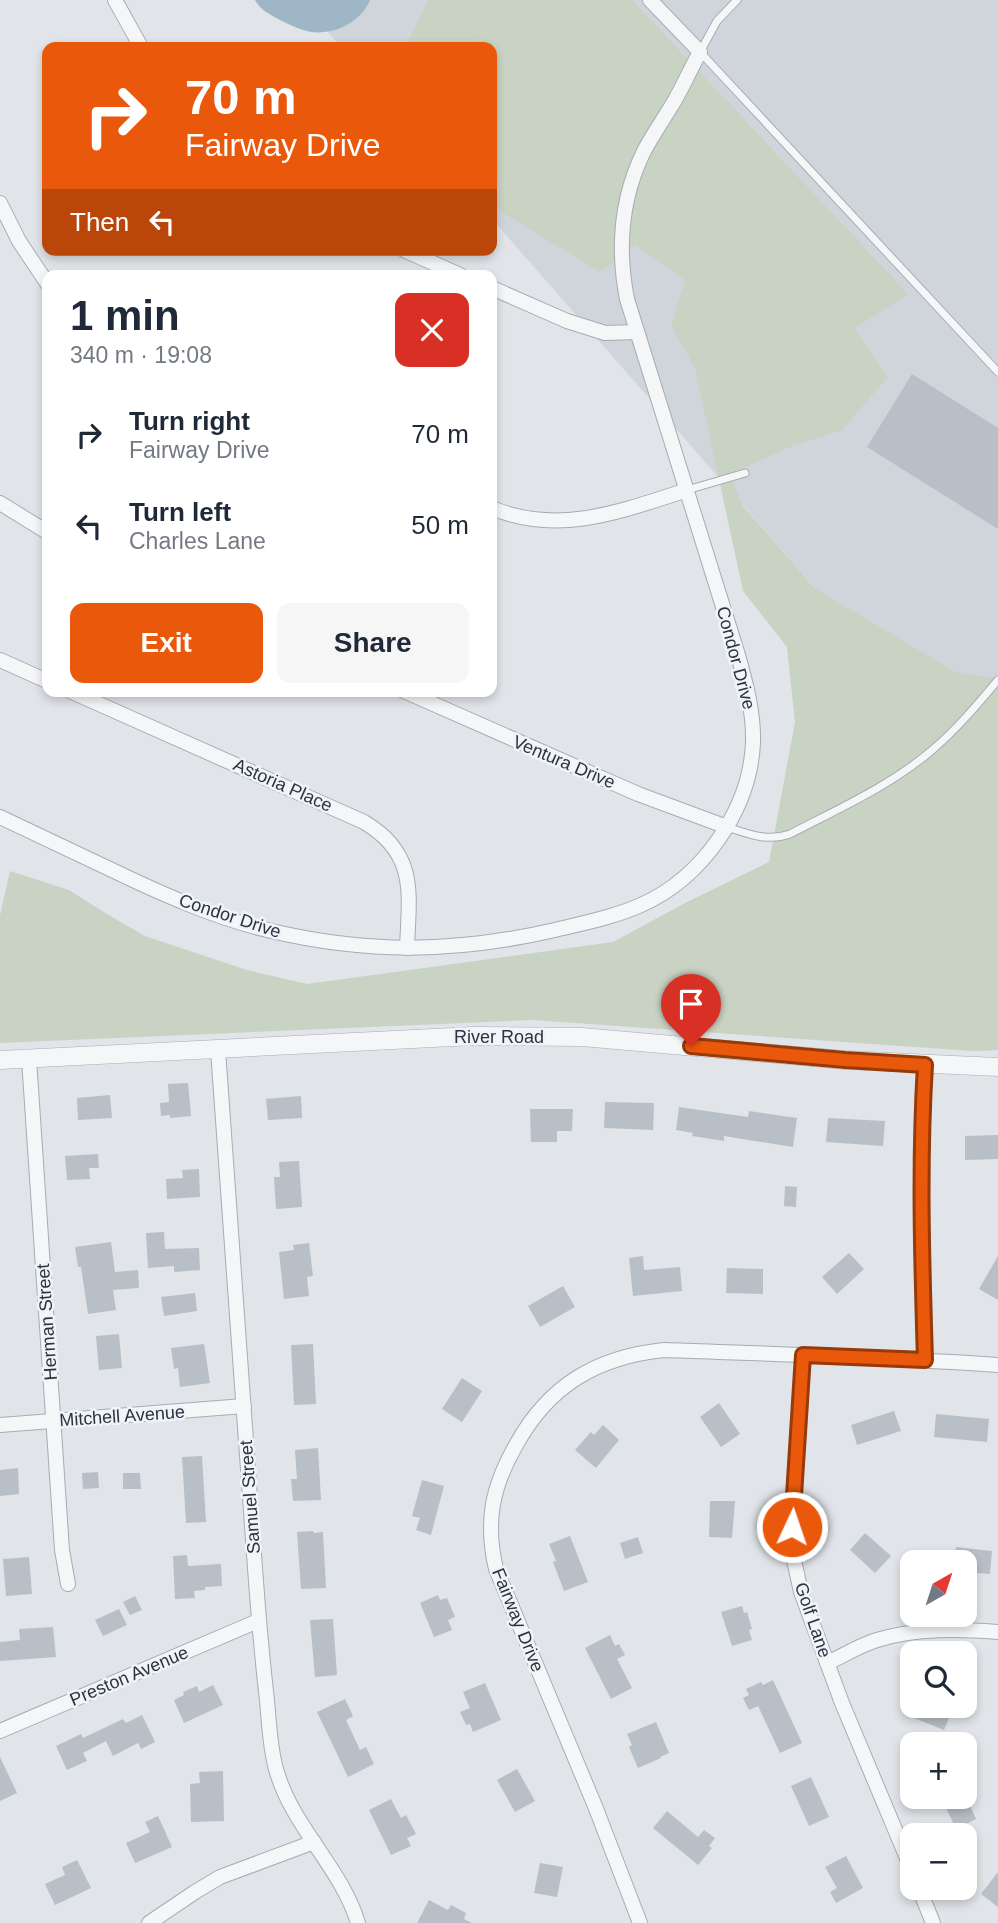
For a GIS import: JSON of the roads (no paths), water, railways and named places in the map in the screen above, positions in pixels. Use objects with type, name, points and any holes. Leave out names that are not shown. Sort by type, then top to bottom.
[{"type":"street","points":[[115,0],[138,42]]},
{"type":"street","points":[[650,0],[700,52]]},
{"type":"street","name":"Condor Drive","points":[[0,817],[165,895],[221,917],[265,930],[377,948],[490,943],[623,912],[654,899],[701,861],[727,827],[740,802],[753,744],[751,706],[738,655],[637,332],[622,275],[621,254],[622,225],[636,169],[700,52]]},
{"type":"street","points":[[0,203],[19,241],[42,276]]},
{"type":"street","points":[[417,256],[449,270]]},
{"type":"street","points":[[497,290],[567,321],[605,333],[637,332]]},
{"type":"street","points":[[497,509],[551,521],[584,520],[687,490]]},
{"type":"street","points":[[0,503],[42,529]]},
{"type":"street","points":[[0,660],[42,679]]},
{"type":"street","name":"Astoria Place","points":[[83,697],[377,830],[398,853],[407,872],[407,948]]},
{"type":"street","name":"Ventura Drive","points":[[418,697],[638,794],[727,827]]},
{"type":"street","name":"River Road","points":[[0,1060],[472,1036],[582,1037],[925,1065],[998,1068]]},
{"type":"street","name":"Samuel Street","points":[[218,1050],[258,1621],[276,1769],[296,1816],[343,1886],[353,1905],[358,1923]]},
{"type":"street","name":"Herman Street","points":[[29,1059],[62,1550],[68,1584]]},
{"type":"street","points":[[925,1065],[922,1127],[925,1360]]},
{"type":"street","name":"Fairway Drive","points":[[640,1923],[590,1794],[496,1569],[491,1548],[492,1505],[498,1484],[527,1425],[555,1393],[576,1378],[601,1364],[643,1352],[664,1350],[803,1355],[998,1365]]},
{"type":"street","name":"Golf Lane","points":[[803,1355],[792,1527],[794,1560],[801,1592],[827,1663],[900,1841]]},
{"type":"street","name":"Mitchell Avenue","points":[[0,1425],[244,1406]]},
{"type":"street","name":"Preston Avenue","points":[[0,1731],[258,1621]]},
{"type":"street","points":[[827,1663],[876,1640],[911,1633],[962,1629],[998,1632]]},
{"type":"street","points":[[149,1923],[220,1877],[314,1842]]},
{"type":"street","points":[[924,1900],[933,1923]]},
{"type":"lane","points":[[737,0],[716,21],[700,52],[998,372]]},
{"type":"lane","points":[[687,490],[745,473]]},
{"type":"lane","points":[[727,827],[764,838],[778,838],[867,794],[929,752],[953,730],[998,680]]},
{"type":"water","points":[[255,0],[370,0],[354,21],[338,29],[311,32],[280,20]]}]
